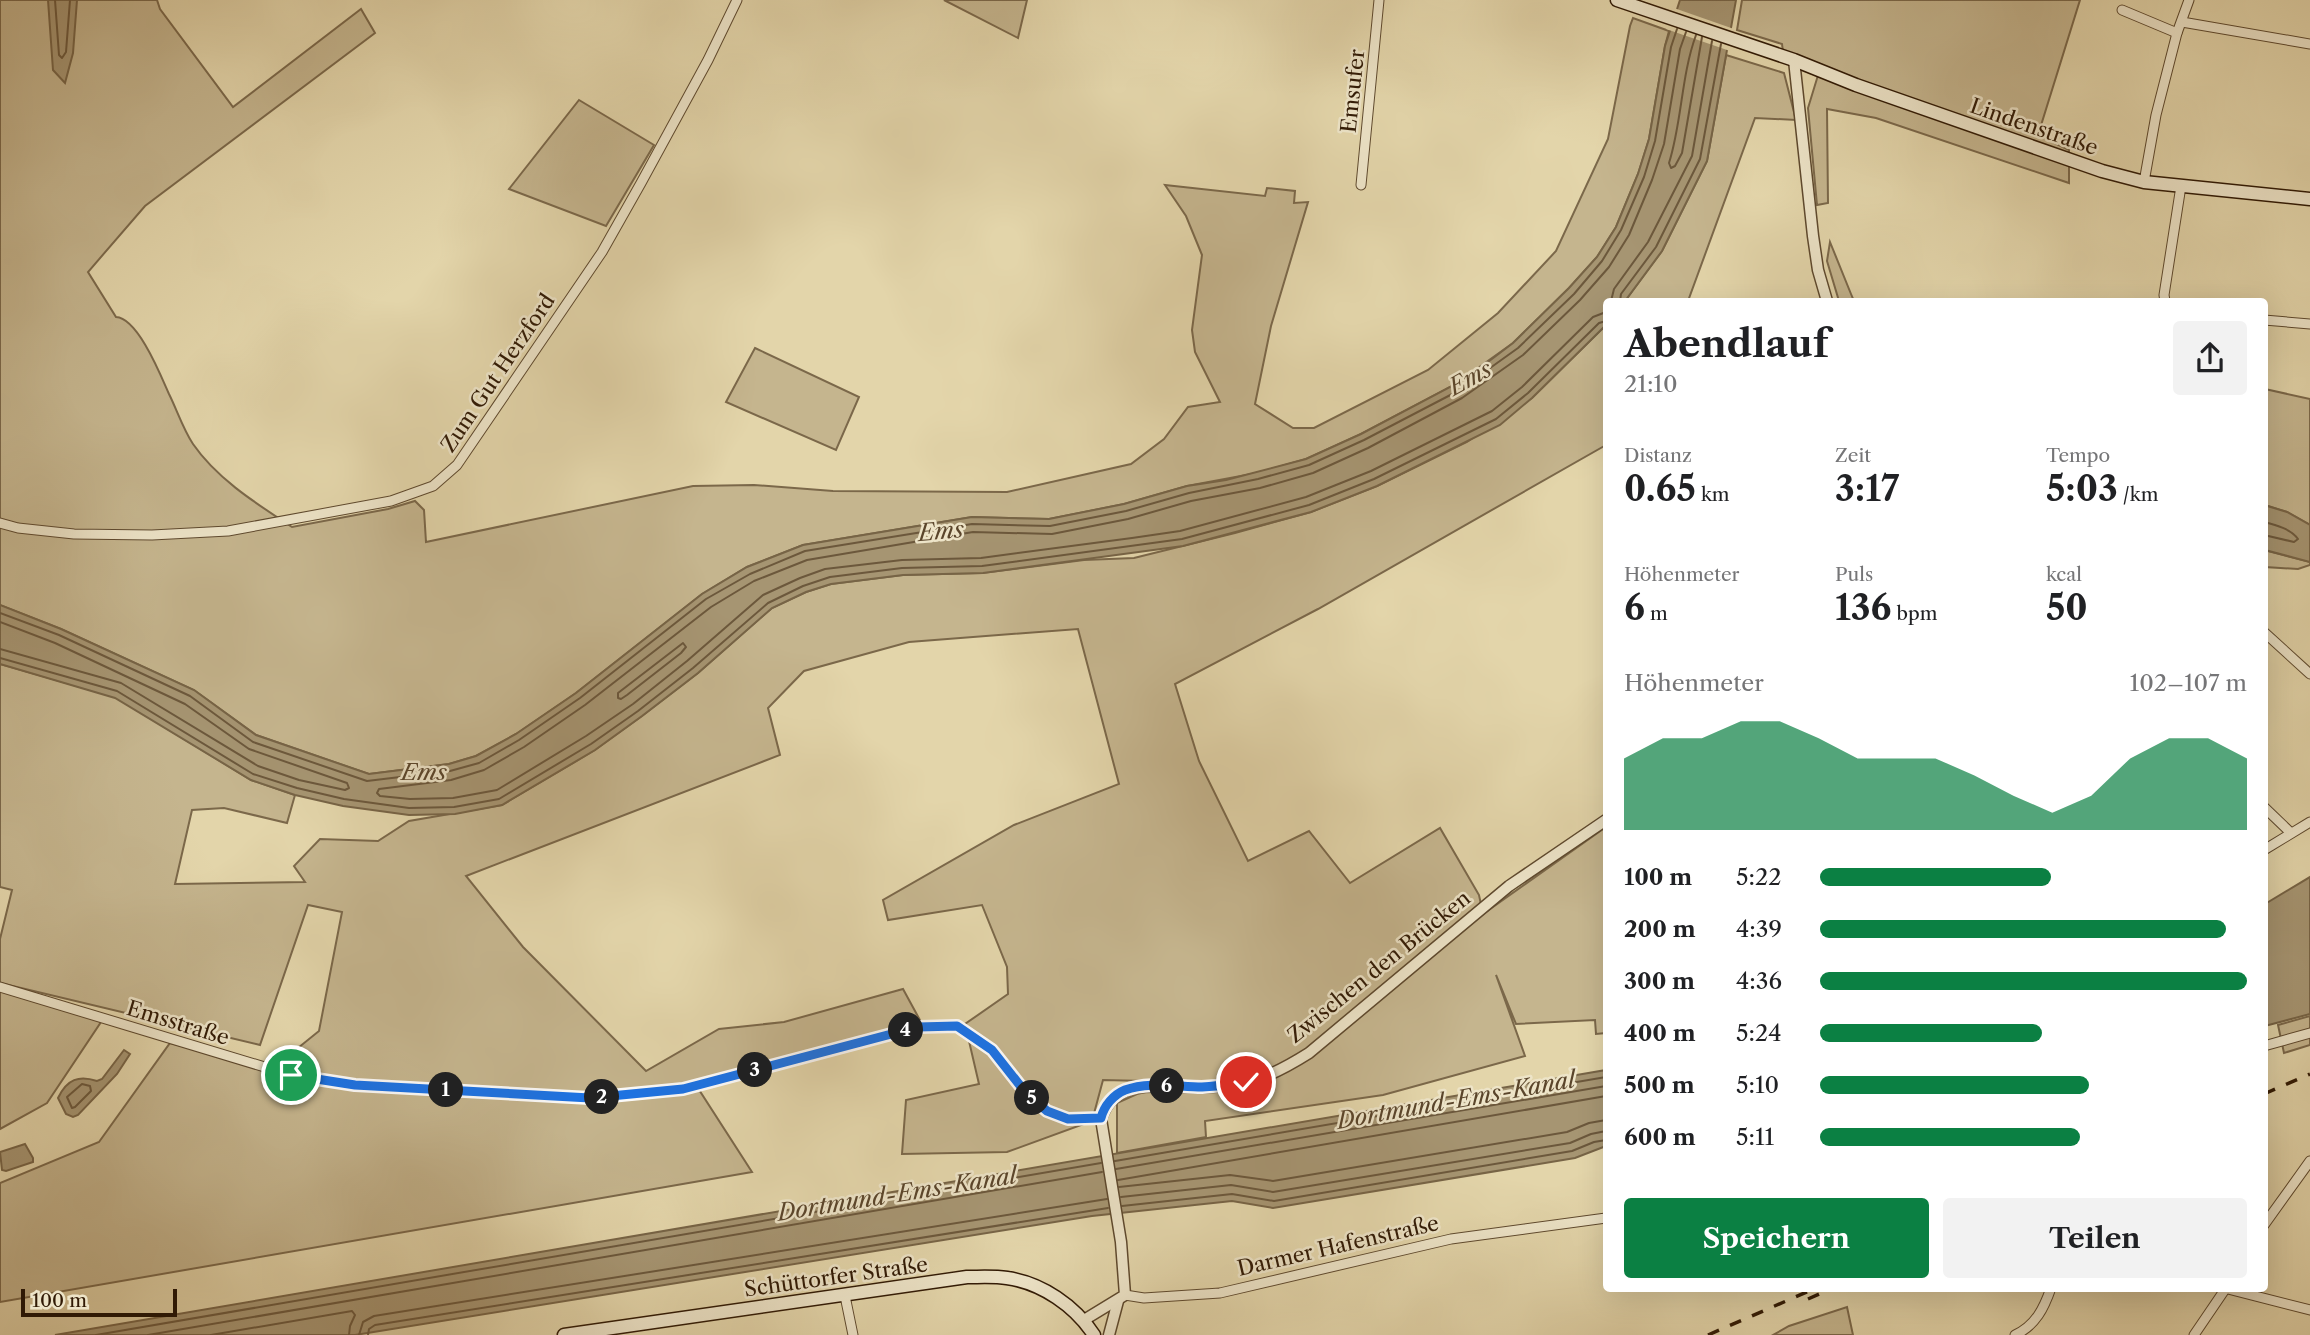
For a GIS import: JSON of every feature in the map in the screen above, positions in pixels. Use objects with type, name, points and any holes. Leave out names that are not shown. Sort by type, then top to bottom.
[{"type":"main road","name":"Lindenstraße","points":[[1617,0],[1794,60],[2015,142],[2102,171],[2144,182],[2310,199]]},
{"type":"main road","name":"Schüttorfer Straße","points":[[564,1335],[967,1277],[1007,1278],[1037,1287],[1072,1309],[1094,1335]]},
{"type":"street","name":"Zum Gut Herzford","points":[[0,523],[18,528],[74,534],[152,535],[228,531],[391,501],[433,486],[457,465],[602,252],[708,60],[737,0]]},
{"type":"street","name":"Emsufer","points":[[1361,185],[1379,0]]},
{"type":"street","points":[[2144,182],[2156,115],[2177,33],[2189,0]]},
{"type":"street","points":[[2122,9],[2177,33]]},
{"type":"street","points":[[2182,22],[2310,44]]},
{"type":"street","points":[[1794,60],[1813,236],[1818,270],[1826,298]]},
{"type":"street","points":[[2164,298],[2181,186]]},
{"type":"street","points":[[2268,320],[2310,324]]},
{"type":"street","points":[[2268,636],[2310,674]]},
{"type":"street","points":[[2268,811],[2291,833]]},
{"type":"street","name":"Zwischen den Brücken","points":[[1101,1118],[1108,1104],[1124,1090],[1138,1087],[1226,1086],[1255,1080],[1286,1067],[1309,1053],[1509,886],[1603,822]]},
{"type":"street","points":[[2268,847],[2310,822]]},
{"type":"street","name":"Emsstraße","points":[[0,987],[291,1075],[355,1085],[590,1098],[683,1089],[918,1027],[957,1026],[992,1050],[1026,1093],[1047,1111],[1068,1119],[1101,1118]]},
{"type":"street","points":[[2268,1045],[2310,1034]]},
{"type":"street","points":[[1101,1118],[1121,1242],[1121,1298],[1109,1335]]},
{"type":"street","points":[[2268,1220],[2310,1162]]},
{"type":"street","name":"Darmer Hafenstraße","points":[[1121,1298],[1220,1293],[1451,1239],[1603,1218]]},
{"type":"street","points":[[2015,1335],[2038,1317],[2049,1292]]},
{"type":"street","points":[[2194,1335],[2222,1292]]},
{"type":"street","points":[[2240,1292],[2310,1310]]},
{"type":"street","points":[[845,1296],[853,1335]]},
{"type":"street","points":[[1084,1320],[1121,1298]]},
{"type":"shaded area","points":[[0,0],[157,0],[160,9],[233,107],[361,9],[375,33],[145,206],[88,272],[116,317],[132,327],[148,349],[193,444],[238,490],[292,527],[388,509],[415,501],[424,510],[426,542],[693,486],[754,485],[833,491],[1007,492],[1131,464],[1164,439],[1188,407],[1220,402],[1195,352],[1192,330],[1202,255],[1186,216],[1165,185],[1265,196],[1267,188],[1295,191],[1294,203],[1308,202],[1271,326],[1255,404],[1293,428],[1314,428],[1428,370],[1498,313],[1556,251],[1608,139],[1633,18],[1669,31],[1649,139],[1616,227],[1597,257],[1513,343],[1454,385],[1361,434],[1306,459],[1257,473],[1187,486],[1124,504],[1049,519],[972,517],[803,545],[747,567],[702,594],[576,693],[516,734],[476,756],[449,764],[369,774],[256,735],[194,690],[61,629],[0,605]]},
{"type":"shaded area","points":[[944,0],[1027,0],[1018,38]]},
{"type":"shaded area","points":[[1742,0],[2080,0],[2038,135],[2069,150],[2069,183],[1876,118],[1827,109],[1828,203],[1817,205],[1808,108],[1819,72],[1784,60],[1782,44],[1737,30]]},
{"type":"shaded area","points":[[1726,55],[1784,73],[1796,120],[1755,118],[1689,298],[1627,298],[1662,251],[1707,161]]},
{"type":"shaded area","points":[[579,100],[654,145],[606,226],[509,189]]},
{"type":"shaded area","points":[[1830,242],[1853,298],[1838,298],[1827,261]]},
{"type":"shaded area","points":[[1603,328],[1603,447],[1318,609],[1175,684],[1199,761],[1248,861],[1309,831],[1350,883],[1440,828],[1479,895],[1483,914],[1603,829],[1603,1033],[1596,1034],[1595,1020],[1516,1024],[1496,975],[1525,1056],[1383,1095],[1205,1121],[1206,1137],[1117,1153],[1117,1103],[1137,1094],[1190,1082],[1103,1080],[1092,1121],[1007,1152],[902,1154],[906,1100],[979,1084],[965,1024],[1008,994],[1007,967],[982,905],[888,920],[883,900],[1014,825],[1119,784],[1078,629],[909,642],[804,671],[768,708],[780,755],[466,876],[523,947],[646,1071],[719,1029],[784,1022],[903,989],[921,1022],[696,1085],[752,1172],[0,1302],[0,1183],[99,1142],[170,1043],[272,1069],[319,1031],[342,912],[308,905],[260,1045],[0,983],[0,939],[12,890],[0,887],[0,664],[115,697],[251,780],[295,795],[287,823],[224,808],[192,810],[175,884],[305,882],[294,866],[320,839],[378,841],[409,821],[502,805],[595,750],[698,673],[772,608],[806,592],[831,584],[903,575],[982,573],[1084,560],[1134,558],[1235,533],[1311,512],[1377,486],[1467,442],[1532,398]]},
{"type":"shaded area","points":[[755,348],[859,397],[836,450],[726,402]]},
{"type":"shaded area","points":[[2268,390],[2310,399],[2310,525],[2287,512],[2268,506]]},
{"type":"shaded area","points":[[2268,551],[2310,562],[2310,565],[2298,569],[2268,567]]},
{"type":"shaded area","points":[[0,990],[103,1019],[47,1103],[0,1129]]},
{"type":"shaded area","points":[[2310,1016],[2310,1045],[2284,1053],[2278,1025]]},
{"type":"shaded area","points":[[1847,1307],[1853,1335],[1773,1335],[1789,1326]]},
{"type":"water","points":[[48,0],[77,0],[73,53],[65,83],[53,70]]},
{"type":"water","name":"Ems","points":[[1680,0],[1736,0],[1707,161],[1662,251],[1627,298],[1603,298],[1603,328],[1532,398],[1500,425],[1377,486],[1311,512],[1183,546],[983,573],[903,575],[831,584],[806,592],[772,608],[698,673],[595,750],[502,805],[455,814],[409,815],[343,806],[295,795],[251,780],[115,698],[0,664],[0,605],[61,629],[194,690],[256,735],[369,774],[449,764],[476,756],[516,734],[576,693],[702,594],[747,567],[803,545],[972,517],[1049,519],[1124,504],[1187,486],[1226,480],[1306,459],[1361,434],[1454,385],[1484,365],[1513,343],[1597,257],[1616,227],[1638,174],[1649,139],[1665,46]]},
{"type":"water","points":[[2268,506],[2287,512],[2310,525],[2310,562],[2268,551]]},
{"type":"water","points":[[2310,877],[2310,1014],[2268,1025],[2268,902]]},
{"type":"water","points":[[124,1050],[130,1054],[117,1074],[78,1115],[73,1117],[66,1114],[58,1098],[65,1086],[79,1079],[102,1079]]},
{"type":"water","name":"Dortmund-Ems-Kanal","points":[[1603,1071],[1603,1147],[1575,1158],[1273,1208],[1232,1201],[1092,1216],[355,1335],[55,1335]]},
{"type":"water","points":[[25,1144],[33,1162],[2,1170],[0,1152]]},
{"type":"pier","points":[[1674,8],[1734,29],[1730,51],[1666,29]]},
{"type":"railway","points":[[2268,1092],[2310,1074]]},
{"type":"railway","points":[[1708,1335],[1807,1292]]},
{"type":"railway","points":[[1808,1299],[1824,1292]]},
{"type":"route","points":[[291,1075],[355,1085],[590,1098],[683,1089],[918,1027],[957,1026],[992,1050],[1026,1093],[1047,1111],[1068,1119],[1101,1118],[1103,1110],[1115,1096],[1124,1090],[1138,1087],[1205,1087],[1246,1082]]}]
